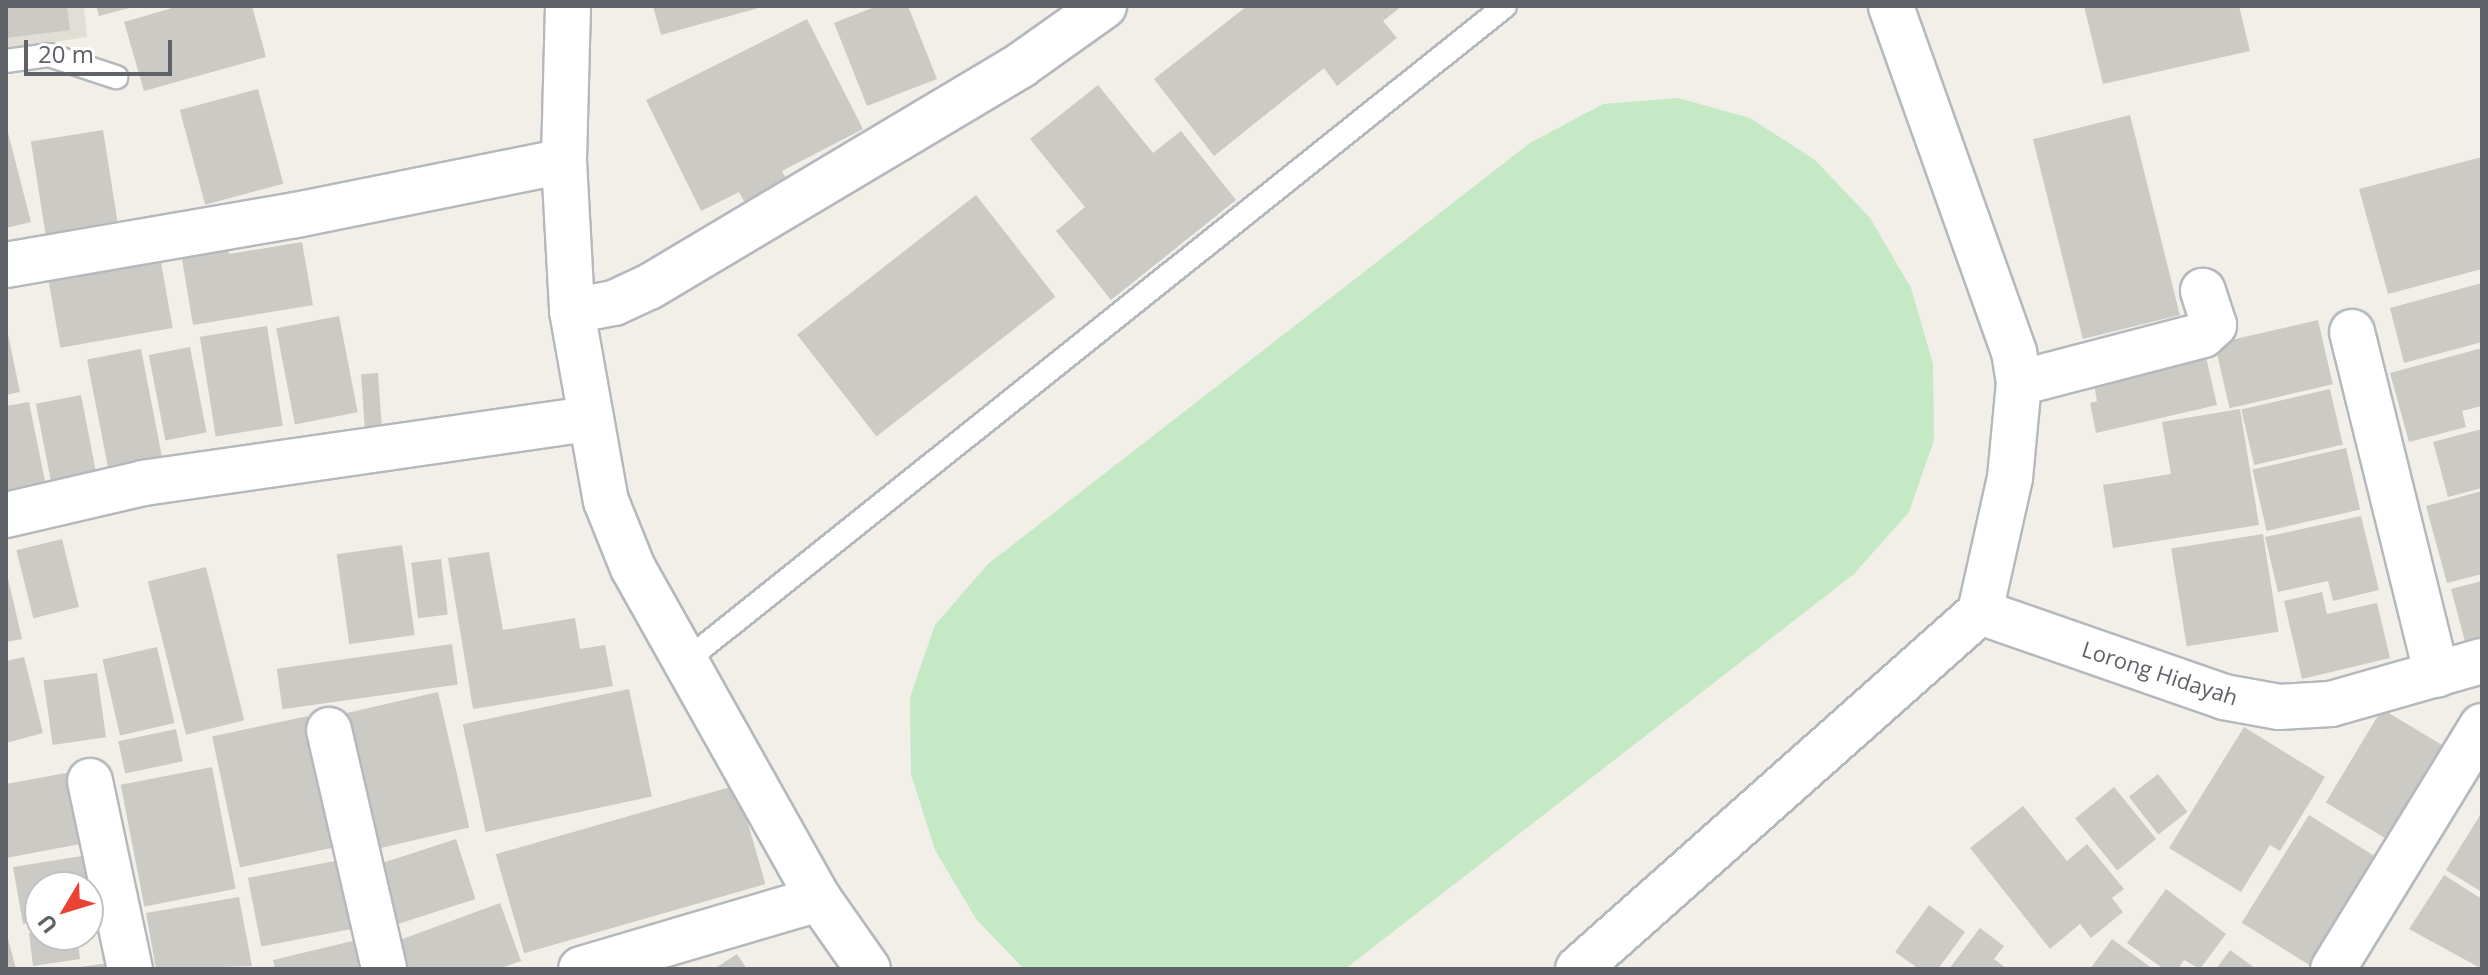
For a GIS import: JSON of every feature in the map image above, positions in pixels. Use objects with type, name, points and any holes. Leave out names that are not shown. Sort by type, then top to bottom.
[{"type":"street","points":[[568,6],[564,161],[572,311],[588,419],[612,514],[633,568],[683,663],[819,899],[868,969]]},
{"type":"street","points":[[572,311],[614,303],[649,287],[1021,65],[1104,6]]},
{"type":"street","points":[[1578,969],[1980,612],[2010,478],[2019,383],[2014,352],[1891,6]]},
{"type":"street","points":[[6,265],[564,161]]},
{"type":"street","points":[[2019,383],[2203,335],[2214,325],[2203,291]]},
{"type":"street","points":[[2352,332],[2437,675]]},
{"type":"street","points":[[6,515],[143,483],[588,419]]},
{"type":"street","name":"Lorong Hidayah","points":[[1980,612],[2224,697],[2279,707],[2331,704],[2482,661]]},
{"type":"street","points":[[2333,969],[2482,726]]},
{"type":"street","points":[[329,730],[384,969]]},
{"type":"street","points":[[90,781],[130,969]]},
{"type":"street","points":[[581,969],[819,899]]},
{"type":"lane","points":[[683,663],[1505,6]]},
{"type":"lane","points":[[6,61],[49,55],[116,77]]},
{"type":"shaded area","points":[[6,6],[84,6],[87,37],[6,49]]},
{"type":"green space","points":[[1678,98],[1750,118],[1815,160],[1870,218],[1911,288],[1933,364],[1934,440],[1909,512],[1854,574],[1345,969],[1024,969],[976,919],[935,850],[911,774],[910,697],[935,625],[988,564],[1530,143],[1603,104]]},
{"type":"building","points":[[6,6],[67,6],[70,30],[6,38]]},
{"type":"building","points":[[96,6],[133,6],[133,7],[99,16]]},
{"type":"building","points":[[179,6],[252,6],[266,57],[144,91],[124,22]]},
{"type":"building","points":[[653,6],[762,6],[762,7],[661,35]]},
{"type":"building","points":[[877,6],[908,6],[937,79],[867,106],[834,23]]},
{"type":"building","points":[[1247,6],[1402,6],[1383,21],[1397,38],[1337,86],[1324,68],[1214,156],[1154,79]]},
{"type":"building","points":[[2084,6],[2239,6],[2250,51],[2103,84]]},
{"type":"building","points":[[807,19],[863,129],[782,171],[795,196],[753,217],[739,192],[701,211],[646,100]]},
{"type":"building","points":[[1098,85],[1153,153],[1181,131],[1236,200],[1111,300],[1056,231],[1085,207],[1030,139]]},
{"type":"building","points":[[258,89],[283,184],[205,205],[180,110]]},
{"type":"building","points":[[2130,115],[2180,315],[2083,339],[2033,139]]},
{"type":"building","points":[[6,125],[31,222],[6,228]]},
{"type":"building","points":[[103,130],[118,226],[46,237],[31,141]]},
{"type":"building","points":[[2482,157],[2482,269],[2388,294],[2359,189]]},
{"type":"building","points":[[976,195],[1055,297],[877,436],[797,335]]},
{"type":"building","points":[[227,239],[229,254],[302,242],[313,305],[193,325],[180,247]]},
{"type":"building","points":[[161,262],[173,328],[60,348],[49,282]]},
{"type":"building","points":[[2482,283],[2482,342],[2404,363],[2390,308]]},
{"type":"building","points":[[339,316],[358,412],[295,424],[276,328]]},
{"type":"building","points":[[2318,320],[2333,384],[2230,408],[2215,344]]},
{"type":"building","points":[[6,325],[20,392],[6,395]]},
{"type":"building","points":[[267,326],[283,426],[216,436],[200,337]]},
{"type":"building","points":[[190,347],[207,432],[165,440],[149,355]]},
{"type":"building","points":[[2204,348],[2217,405],[2096,433],[2090,403],[2097,401],[2092,374]]},
{"type":"building","points":[[2482,348],[2482,406],[2462,411],[2466,427],[2409,442],[2390,373]]},
{"type":"building","points":[[141,349],[163,463],[109,473],[87,359]]},
{"type":"building","points":[[378,373],[382,427],[365,428],[361,374]]},
{"type":"building","points":[[2330,389],[2343,445],[2254,465],[2241,409]]},
{"type":"building","points":[[81,395],[97,476],[52,485],[36,404]]},
{"type":"building","points":[[29,402],[47,491],[6,498],[6,406]]},
{"type":"building","points":[[2240,409],[2259,525],[2113,548],[2103,485],[2171,474],[2162,422]]},
{"type":"building","points":[[2482,429],[2482,488],[2448,497],[2433,442]]},
{"type":"building","points":[[2346,448],[2360,509],[2267,531],[2252,470]]},
{"type":"building","points":[[2482,491],[2482,574],[2447,583],[2426,506]]},
{"type":"building","points":[[2361,516],[2379,590],[2333,601],[2328,581],[2278,592],[2265,537]]},
{"type":"building","points":[[2263,534],[2278,632],[2187,646],[2171,549]]},
{"type":"building","points":[[62,539],[79,607],[33,618],[16,550]]},
{"type":"building","points":[[402,545],[415,635],[349,644],[337,554]]},
{"type":"building","points":[[489,552],[503,630],[575,618],[580,649],[605,645],[613,686],[473,709],[448,558]]},
{"type":"building","points":[[441,559],[448,615],[418,618],[411,563]]},
{"type":"building","points":[[206,567],[244,720],[186,735],[148,582]]},
{"type":"building","points":[[6,575],[22,639],[6,642]]},
{"type":"building","points":[[2482,581],[2482,645],[2467,649],[2451,589]]},
{"type":"building","points":[[2322,592],[2327,614],[2377,603],[2390,658],[2302,679],[2284,601]]},
{"type":"building","points":[[452,644],[458,685],[282,709],[277,669]]},
{"type":"building","points":[[157,647],[175,723],[120,736],[102,660]]},
{"type":"building","points":[[24,657],[43,733],[6,743],[6,661]]},
{"type":"building","points":[[97,673],[106,737],[53,745],[44,681]]},
{"type":"building","points":[[629,689],[652,797],[486,832],[463,724]]},
{"type":"building","points":[[438,692],[469,827],[372,850],[341,714]]},
{"type":"building","points":[[2382,709],[2443,746],[2387,839],[2326,802]]},
{"type":"building","points":[[308,716],[336,847],[240,867],[212,736]]},
{"type":"building","points":[[2244,727],[2325,777],[2280,851],[2270,845],[2241,892],[2169,848]]},
{"type":"building","points":[[176,729],[183,761],[125,774],[118,741]]},
{"type":"building","points":[[212,767],[236,889],[144,906],[121,785]]},
{"type":"building","points":[[82,770],[96,841],[6,858],[6,784]]},
{"type":"building","points":[[2158,774],[2188,812],[2158,835],[2129,797]]},
{"type":"building","points":[[737,785],[765,884],[524,953],[496,854]]},
{"type":"building","points":[[2114,787],[2156,839],[2117,871],[2075,818]]},
{"type":"building","points":[[2023,806],[2067,861],[2087,844],[2124,889],[2112,898],[2123,912],[2091,938],[2080,924],[2050,949],[1970,848]]},
{"type":"building","points":[[2482,812],[2482,892],[2446,870]]},
{"type":"building","points":[[2309,815],[2379,859],[2312,967],[2242,923]]},
{"type":"building","points":[[456,839],[475,899],[392,926],[372,866]]},
{"type":"building","points":[[88,855],[91,871],[24,871],[23,924],[13,867]]},
{"type":"building","points":[[350,858],[363,927],[261,947],[248,878]]},
{"type":"building","points":[[2444,875],[2482,899],[2482,969],[2409,929]]},
{"type":"building","points":[[2166,889],[2226,934],[2200,969],[2184,960],[2178,969],[2164,969],[2127,943]]},
{"type":"building","points":[[239,897],[252,966],[156,969],[146,913]]},
{"type":"building","points":[[500,903],[521,961],[498,969],[398,969],[389,944]]},
{"type":"building","points":[[1929,905],[1965,932],[1938,969],[1919,969],[1895,952]]},
{"type":"building","points":[[1980,928],[2004,946],[1994,959],[2007,969],[1949,969]]},
{"type":"building","points":[[7,935],[16,969],[6,969]]},
{"type":"building","points":[[361,939],[368,969],[275,969],[273,960]]},
{"type":"building","points":[[2112,939],[2153,969],[2090,969]]},
{"type":"building","points":[[2230,950],[2256,969],[2216,969]]},
{"type":"building","points":[[31,951],[79,951],[80,959],[33,966]]},
{"type":"building","points":[[737,954],[747,969],[714,969]]},
{"type":"building","points":[[115,962],[116,969],[80,969],[80,967]]}]
